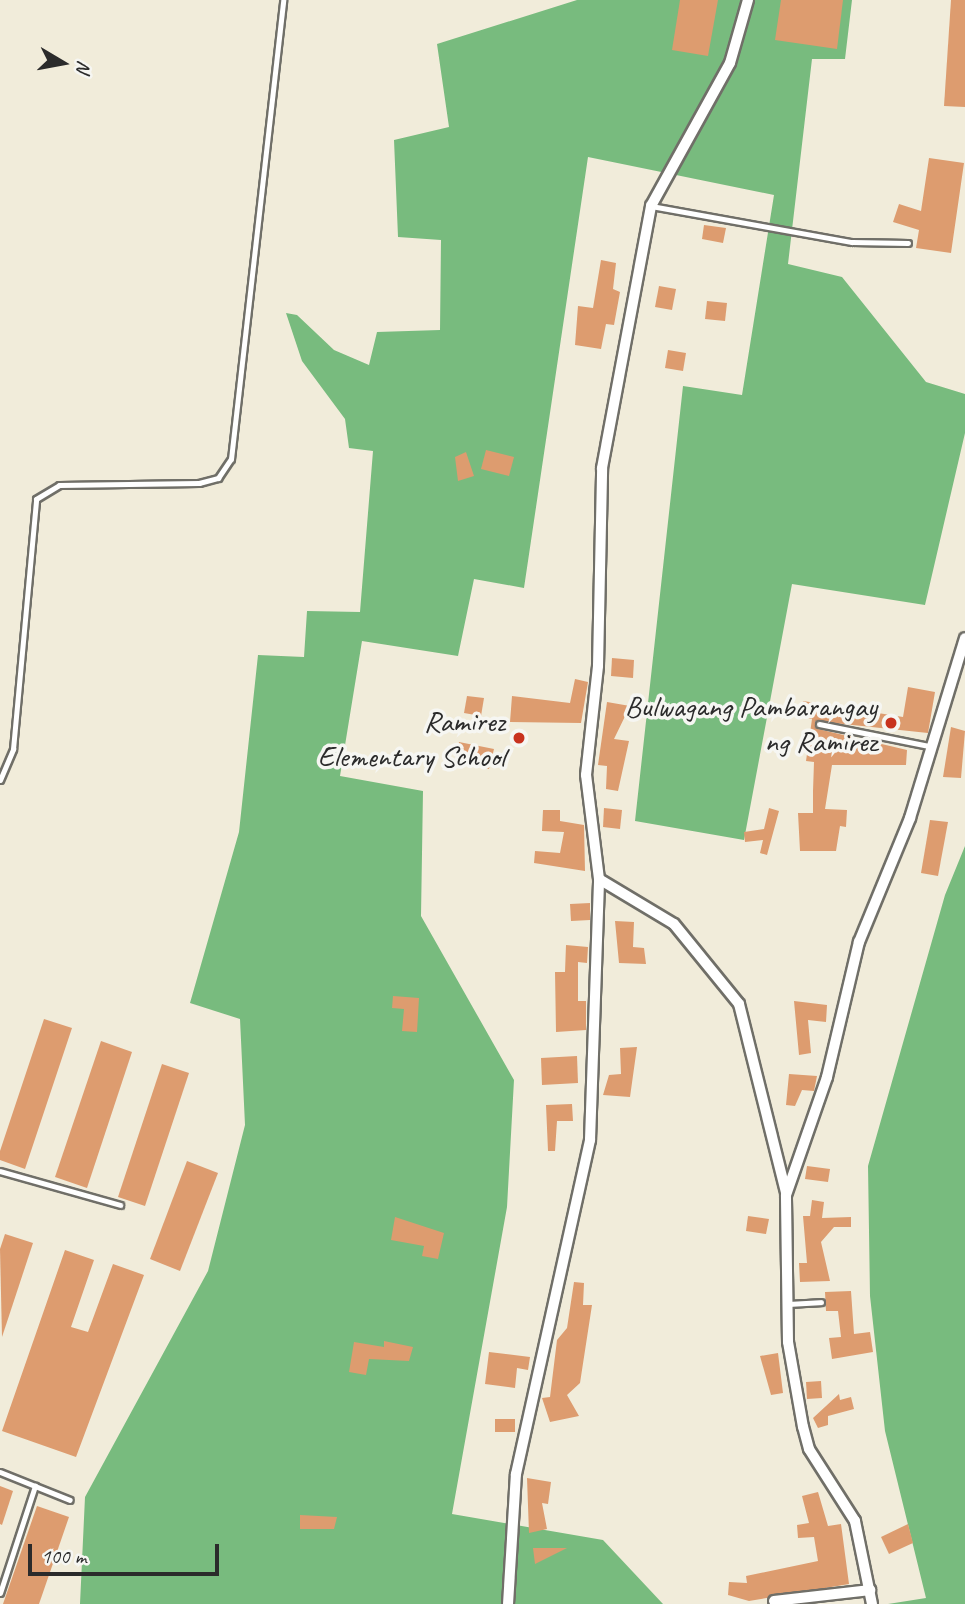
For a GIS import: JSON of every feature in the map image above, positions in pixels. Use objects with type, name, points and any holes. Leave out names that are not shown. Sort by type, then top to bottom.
[{"type":"street","points":[[508,1604],[516,1474],[590,1140],[599,880],[586,775],[598,666],[600,493],[651,206],[730,63],[748,0]]},
{"type":"street","points":[[786,1195],[827,1077],[859,942],[910,818],[929,746],[965,638]]},
{"type":"street","points":[[599,880],[674,924],[739,1004],[786,1195],[786,1304],[809,1449],[855,1521],[872,1604]]},
{"type":"street","points":[[774,1601],[870,1590]]},
{"type":"lane","points":[[0,780],[13,749],[36,499],[59,485],[199,483],[218,478],[231,459],[283,0]]},
{"type":"lane","points":[[651,206],[852,242],[908,243]]},
{"type":"lane","points":[[819,724],[929,746]]},
{"type":"lane","points":[[0,1171],[120,1205]]},
{"type":"lane","points":[[786,1304],[821,1302]]},
{"type":"lane","points":[[0,1472],[70,1500]]},
{"type":"lane","points":[[0,1593],[35,1486]]},
{"type":"green space","points":[[577,0],[852,0],[845,59],[812,59],[788,264],[842,277],[926,382],[965,394],[965,433],[925,605],[792,584],[744,840],[635,821],[683,386],[742,395],[774,195],[588,157],[524,588],[474,579],[458,656],[362,641],[340,776],[423,791],[421,916],[514,1080],[507,1207],[452,1514],[603,1540],[663,1604],[80,1604],[85,1497],[208,1271],[245,1125],[240,1019],[190,1003],[239,832],[258,655],[304,657],[307,611],[360,612],[373,451],[349,448],[345,419],[302,361],[286,313],[297,315],[334,350],[369,365],[377,332],[440,330],[441,240],[398,237],[394,140],[449,127],[437,44]]},
{"type":"green space","points":[[965,846],[965,1604],[888,1604],[926,1598],[885,1431],[870,1296],[868,1166],[945,895]]},
{"type":"building","points":[[680,0],[718,0],[708,56],[672,50]]},
{"type":"building","points":[[781,0],[843,0],[837,49],[775,40]]},
{"type":"building","points":[[951,0],[965,0],[965,107],[944,106]]},
{"type":"building","points":[[929,158],[964,163],[951,253],[916,248],[919,230],[893,222],[899,204],[921,211]]},
{"type":"building","points":[[704,225],[726,228],[723,243],[702,239]]},
{"type":"building","points":[[601,260],[616,263],[613,289],[620,292],[614,325],[606,324],[601,349],[575,345],[578,306],[593,308]]},
{"type":"building","points":[[659,286],[676,289],[672,310],[655,307]]},
{"type":"building","points":[[707,301],[727,303],[725,321],[705,319]]},
{"type":"building","points":[[668,350],[686,353],[683,371],[665,368]]},
{"type":"building","points":[[486,450],[514,457],[509,476],[481,469]]},
{"type":"building","points":[[466,452],[474,476],[458,481],[455,457]]},
{"type":"building","points":[[612,658],[634,660],[633,678],[611,676]]},
{"type":"building","points":[[575,679],[588,682],[581,723],[510,722],[512,696],[570,703]]},
{"type":"building","points":[[908,687],[935,692],[928,733],[815,721],[818,729],[907,750],[906,765],[832,765],[825,809],[847,810],[846,827],[840,826],[836,851],[800,851],[798,813],[813,813],[814,762],[806,761],[812,719],[800,716],[803,701],[903,717]]},
{"type":"building","points":[[467,696],[484,698],[481,716],[464,713]]},
{"type":"building","points":[[607,702],[630,706],[614,739],[629,741],[618,791],[606,789],[607,766],[598,765]]},
{"type":"building","points":[[951,727],[965,731],[961,778],[943,777]]},
{"type":"building","points":[[459,742],[494,749],[489,769],[455,762]]},
{"type":"building","points":[[604,808],[622,810],[620,829],[603,827]]},
{"type":"building","points":[[769,808],[779,811],[767,855],[760,853],[763,840],[745,842],[744,832],[764,829]]},
{"type":"building","points":[[543,810],[560,810],[560,821],[584,825],[585,871],[534,863],[535,851],[560,853],[564,832],[542,831]]},
{"type":"building","points":[[930,820],[948,822],[938,876],[921,873]]},
{"type":"building","points":[[590,903],[590,920],[571,921],[570,904]]},
{"type":"building","points":[[615,921],[634,922],[633,947],[644,948],[646,964],[619,963]]},
{"type":"building","points":[[566,945],[588,947],[587,963],[578,962],[578,1001],[586,1001],[586,1030],[556,1032],[555,972],[565,972]]},
{"type":"building","points":[[393,996],[419,998],[417,1032],[402,1031],[404,1009],[392,1008]]},
{"type":"building","points":[[794,1001],[827,1005],[826,1022],[808,1020],[811,1053],[799,1055]]},
{"type":"building","points":[[44,1019],[72,1028],[25,1169],[0,1160],[0,1151]]},
{"type":"building","points":[[101,1041],[132,1052],[87,1188],[55,1177]]},
{"type":"building","points":[[637,1047],[630,1097],[603,1095],[609,1075],[621,1074],[620,1048]]},
{"type":"building","points":[[577,1056],[578,1083],[542,1085],[541,1058]]},
{"type":"building","points":[[162,1064],[189,1073],[145,1206],[118,1197]]},
{"type":"building","points":[[789,1074],[817,1076],[814,1091],[802,1090],[795,1106],[786,1105]]},
{"type":"building","points":[[572,1104],[573,1121],[557,1121],[555,1151],[548,1151],[546,1105]]},
{"type":"building","points":[[187,1161],[218,1173],[180,1271],[150,1259]]},
{"type":"building","points":[[807,1166],[830,1169],[828,1182],[805,1179]]},
{"type":"building","points":[[812,1200],[824,1202],[822,1218],[851,1217],[851,1227],[834,1227],[821,1242],[830,1281],[800,1282],[799,1263],[807,1263],[803,1216],[810,1216]]},
{"type":"building","points":[[748,1216],[769,1219],[766,1234],[746,1231]]},
{"type":"building","points":[[395,1217],[444,1233],[438,1259],[422,1256],[424,1246],[391,1240]]},
{"type":"building","points":[[5,1234],[33,1243],[2,1337],[0,1249]]},
{"type":"building","points":[[65,1250],[94,1260],[71,1327],[88,1332],[113,1264],[144,1275],[76,1457],[2,1431]]},
{"type":"building","points":[[574,1282],[584,1283],[583,1305],[592,1305],[580,1383],[567,1395],[579,1416],[550,1422],[542,1398],[550,1397],[557,1340],[567,1328]]},
{"type":"building","points":[[851,1291],[854,1334],[870,1332],[873,1352],[832,1359],[829,1338],[841,1337],[838,1311],[826,1311],[825,1292]]},
{"type":"building","points":[[384,1341],[413,1347],[409,1361],[369,1359],[366,1375],[349,1372],[354,1342],[384,1347]]},
{"type":"building","points":[[489,1352],[530,1357],[528,1370],[517,1368],[515,1388],[485,1384]]},
{"type":"building","points":[[778,1353],[783,1393],[771,1395],[760,1356]]},
{"type":"building","points":[[821,1381],[822,1398],[807,1399],[806,1382]]},
{"type":"building","points":[[839,1394],[840,1400],[851,1397],[854,1409],[828,1416],[828,1425],[818,1428],[813,1418]]},
{"type":"building","points":[[495,1419],[515,1419],[515,1432],[495,1432]]},
{"type":"building","points":[[527,1478],[551,1482],[548,1504],[542,1503],[547,1529],[529,1533]]},
{"type":"building","points":[[0,1486],[13,1491],[2,1525],[0,1524]]},
{"type":"building","points":[[818,1492],[828,1526],[841,1524],[849,1584],[749,1601],[728,1595],[729,1582],[747,1583],[746,1576],[818,1561],[814,1537],[798,1538],[797,1525],[809,1523],[802,1496]]},
{"type":"building","points":[[37,1506],[69,1517],[39,1604],[3,1604]]},
{"type":"building","points":[[300,1515],[337,1517],[334,1529],[300,1529]]},
{"type":"building","points":[[908,1524],[913,1543],[889,1554],[881,1537]]},
{"type":"building","points":[[533,1548],[567,1548],[535,1564]]},
{"type":"place","name":"Bulwagang Pambarangay ng Ramirez","points":[[891,723]]},
{"type":"place","name":"Ramirez Elementary School","points":[[519,738]]}]
